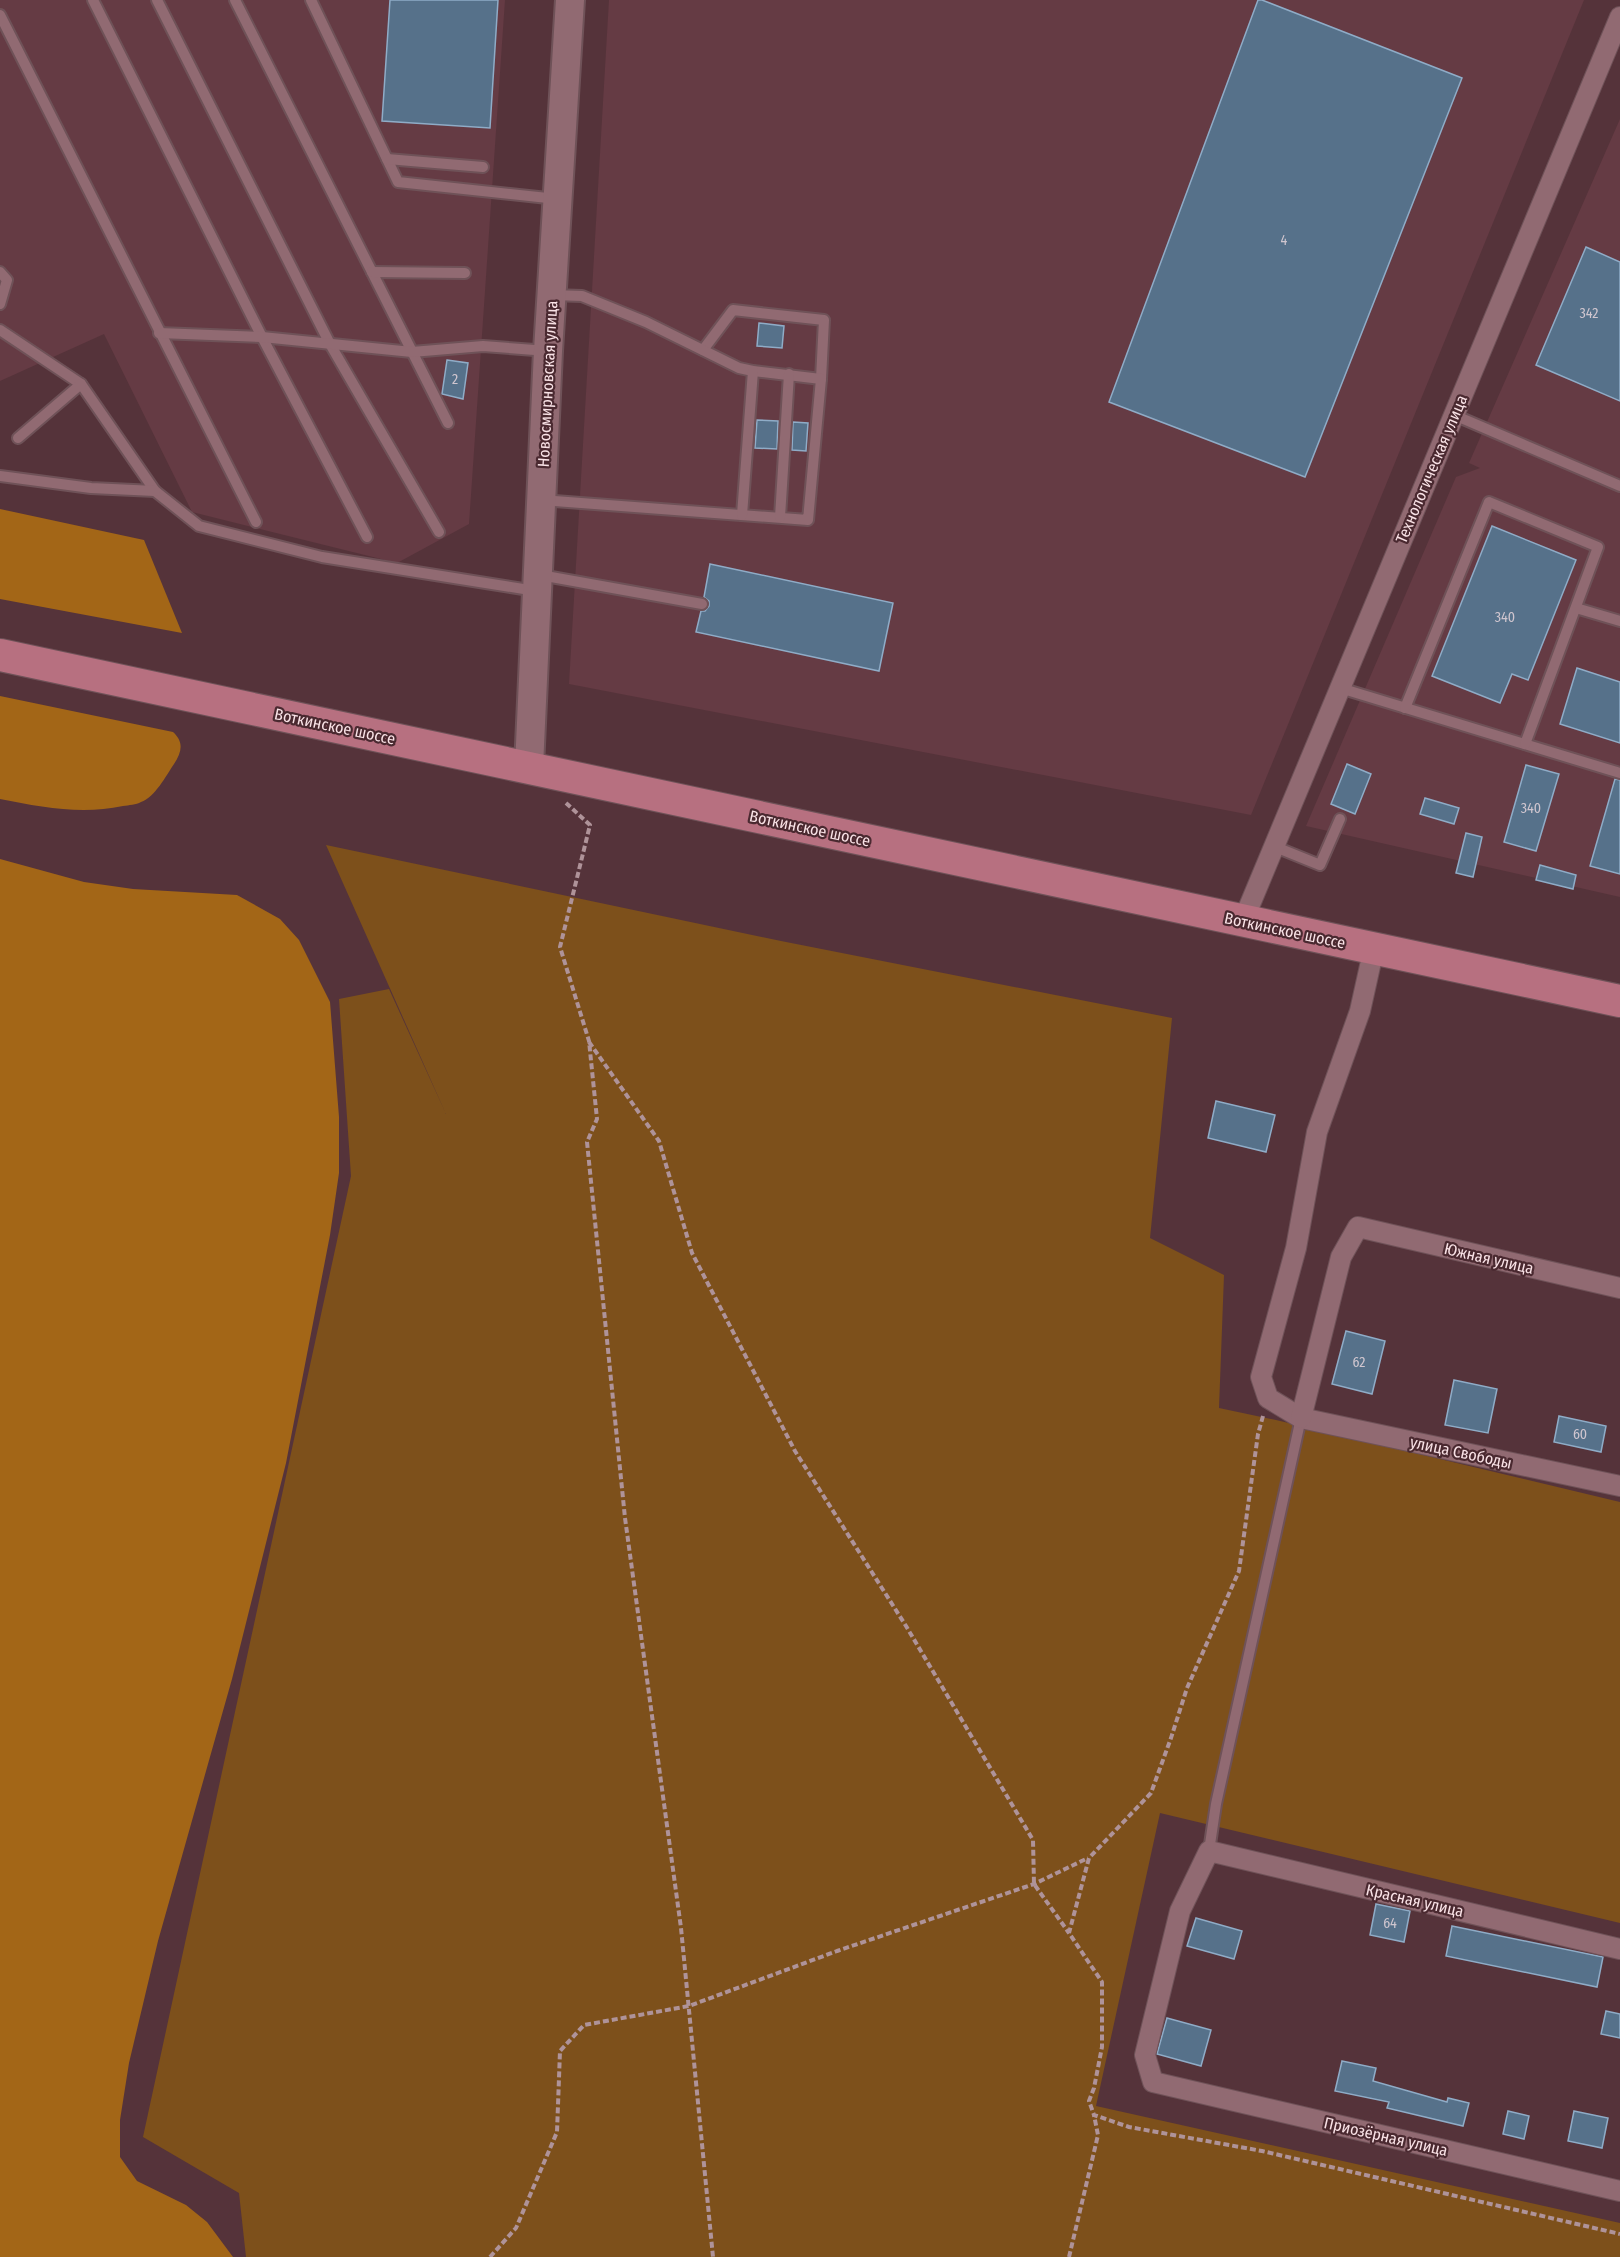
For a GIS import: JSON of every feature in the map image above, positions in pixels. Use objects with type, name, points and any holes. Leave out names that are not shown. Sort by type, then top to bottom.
[{"type":"main road","name":"Воткинское шоссе","points":[[0,655],[1620,1001]]},
{"type":"street","name":"Новосмирновская улица","points":[[529,767],[548,351],[570,0]]},
{"type":"street","name":"Технологическая улица","points":[[1243,921],[1620,17]]},
{"type":"street","points":[[1268,1398],[1261,1377],[1296,1248],[1317,1132],[1360,1011],[1374,948]]},
{"type":"street","name":"Южная улица","points":[[1302,1418],[1341,1257],[1358,1227],[1620,1288]]},
{"type":"street","name":"улица Свободы","points":[[1268,1398],[1302,1418],[1620,1486]]},
{"type":"street","name":"Красная улица","points":[[1209,1851],[1620,1949]]},
{"type":"street","name":"Приозёрная улица","points":[[1209,1851],[1180,1911],[1145,2055],[1153,2082],[1620,2191]]},
{"type":"lane","points":[[93,0],[262,337],[367,537]]},
{"type":"lane","points":[[157,0],[330,344],[439,532]]},
{"type":"lane","points":[[235,0],[448,423]]},
{"type":"lane","points":[[311,0],[398,182],[557,199]]},
{"type":"lane","points":[[0,15],[256,522]]},
{"type":"lane","points":[[387,159],[483,167]]},
{"type":"lane","points":[[0,272],[7,280],[0,304]]},
{"type":"lane","points":[[372,272],[465,273]]},
{"type":"lane","points":[[551,295],[582,296],[646,322],[739,368],[821,379]]},
{"type":"lane","points":[[541,500],[808,520],[824,320],[733,310],[703,350]]},
{"type":"lane","points":[[0,330],[81,384],[155,491],[199,526],[322,557],[702,604]]},
{"type":"lane","points":[[159,333],[262,337],[412,352],[483,346],[548,351]]},
{"type":"lane","points":[[742,515],[753,371]]},
{"type":"lane","points":[[780,518],[789,374]]},
{"type":"lane","points":[[18,438],[81,384]]},
{"type":"lane","points":[[1454,415],[1619,483]]},
{"type":"lane","points":[[0,476],[91,488],[155,491]]},
{"type":"lane","points":[[1405,708],[1489,502],[1598,547],[1525,744]]},
{"type":"lane","points":[[1576,608],[1620,621]]},
{"type":"lane","points":[[1340,688],[1620,774]]},
{"type":"lane","points":[[1274,846],[1320,865],[1340,819]]},
{"type":"lane","points":[[1209,1851],[1216,1804],[1302,1418]]},
{"type":"path","points":[[559,796],[590,825],[560,947],[589,1041],[597,1119],[587,1142],[624,1518],[681,1928],[713,2257]]},
{"type":"path","points":[[589,1041],[659,1141],[692,1253],[795,1451],[906,1626],[1033,1840],[1034,1884],[1102,1982],[1102,2047],[1094,2088],[1089,2101],[1098,2135],[1069,2257]]},
{"type":"path","points":[[490,2257],[516,2228],[557,2132],[560,2052],[584,2025],[689,2006],[837,1951],[1034,1884],[1089,1858],[1151,1793],[1187,1688],[1239,1570],[1258,1434],[1268,1398]]},
{"type":"path","points":[[1070,1933],[1089,1858]]},
{"type":"path","points":[[1094,2115],[1129,2127],[1262,2151],[1620,2234]]},
{"type":"shaded area","points":[[0,0],[505,0],[469,524],[397,563],[192,512],[104,334],[0,381]]},
{"type":"shaded area","points":[[609,0],[1584,0],[1251,815],[569,684]]},
{"type":"shaded area","points":[[1620,119],[1620,897],[1306,826],[1456,477],[1480,468],[1469,463]]},
{"type":"shaded area","points":[[0,509],[144,540],[182,633],[0,599]]},
{"type":"shaded area","points":[[0,696],[173,732],[180,743],[179,755],[155,791],[137,804],[107,809],[76,810],[0,799]]},
{"type":"shaded area","points":[[326,845],[781,941],[1172,1018],[1150,1238],[1224,1275],[1219,1408],[1620,1502],[1620,1923],[1160,1813],[1096,2106],[1620,2223],[1620,2257],[246,2257],[239,2193],[143,2137],[351,1176],[339,999],[389,989],[446,1114]]},
{"type":"shaded area","points":[[0,859],[84,882],[133,889],[237,895],[280,919],[299,940],[330,1002],[339,1117],[339,1173],[330,1235],[286,1463],[232,1679],[158,1941],[129,2063],[120,2120],[120,2157],[137,2181],[186,2205],[207,2222],[233,2257],[0,2257]]},
{"type":"building","points":[[390,0],[498,0],[490,128],[382,121]]},
{"type":"building","points":[[1258,0],[1462,78],[1305,477],[1109,402]]},
{"type":"building","points":[[1586,247],[1620,262],[1620,401],[1536,365]]},
{"type":"building","points":[[759,323],[784,326],[782,348],[757,346]]},
{"type":"building","points":[[447,360],[468,363],[463,399],[442,394]]},
{"type":"building","points":[[757,420],[778,421],[777,449],[755,448]]},
{"type":"building","points":[[793,422],[808,423],[806,451],[792,450]]},
{"type":"building","points":[[1492,526],[1576,560],[1528,680],[1512,674],[1500,703],[1432,676]]},
{"type":"building","points":[[710,564],[893,603],[879,671],[696,632],[701,611],[705,611],[709,606],[709,601],[704,597]]},
{"type":"building","points":[[1577,668],[1620,682],[1620,743],[1560,724]]},
{"type":"building","points":[[1347,764],[1371,774],[1355,814],[1331,804]]},
{"type":"building","points":[[1526,765],[1559,774],[1536,851],[1504,842]]},
{"type":"building","points":[[1615,779],[1620,780],[1620,874],[1590,866]]},
{"type":"building","points":[[1425,798],[1459,808],[1454,824],[1420,814]]},
{"type":"building","points":[[1466,833],[1482,837],[1473,877],[1456,873]]},
{"type":"building","points":[[1540,865],[1576,875],[1573,889],[1536,880]]},
{"type":"building","points":[[1216,1101],[1275,1115],[1266,1152],[1208,1138]]},
{"type":"building","points":[[1346,1331],[1385,1341],[1372,1394],[1332,1384]]},
{"type":"building","points":[[1454,1380],[1497,1389],[1488,1433],[1445,1425]]},
{"type":"building","points":[[1559,1416],[1606,1426],[1601,1452],[1554,1442]]},
{"type":"building","points":[[1376,1904],[1410,1911],[1404,1942],[1370,1935]]},
{"type":"building","points":[[1196,1918],[1242,1931],[1234,1959],[1187,1946]]},
{"type":"building","points":[[1452,1926],[1603,1957],[1597,1987],[1446,1956]]},
{"type":"building","points":[[1606,2011],[1620,2014],[1620,2038],[1601,2034]]},
{"type":"building","points":[[1167,2018],[1211,2030],[1201,2066],[1157,2054]]},
{"type":"building","points":[[1342,2061],[1376,2068],[1373,2081],[1447,2102],[1448,2098],[1469,2103],[1463,2126],[1387,2108],[1389,2102],[1335,2091]]},
{"type":"building","points":[[1508,2111],[1529,2116],[1524,2139],[1503,2134]]},
{"type":"building","points":[[1574,2111],[1608,2118],[1602,2148],[1568,2141]]}]
